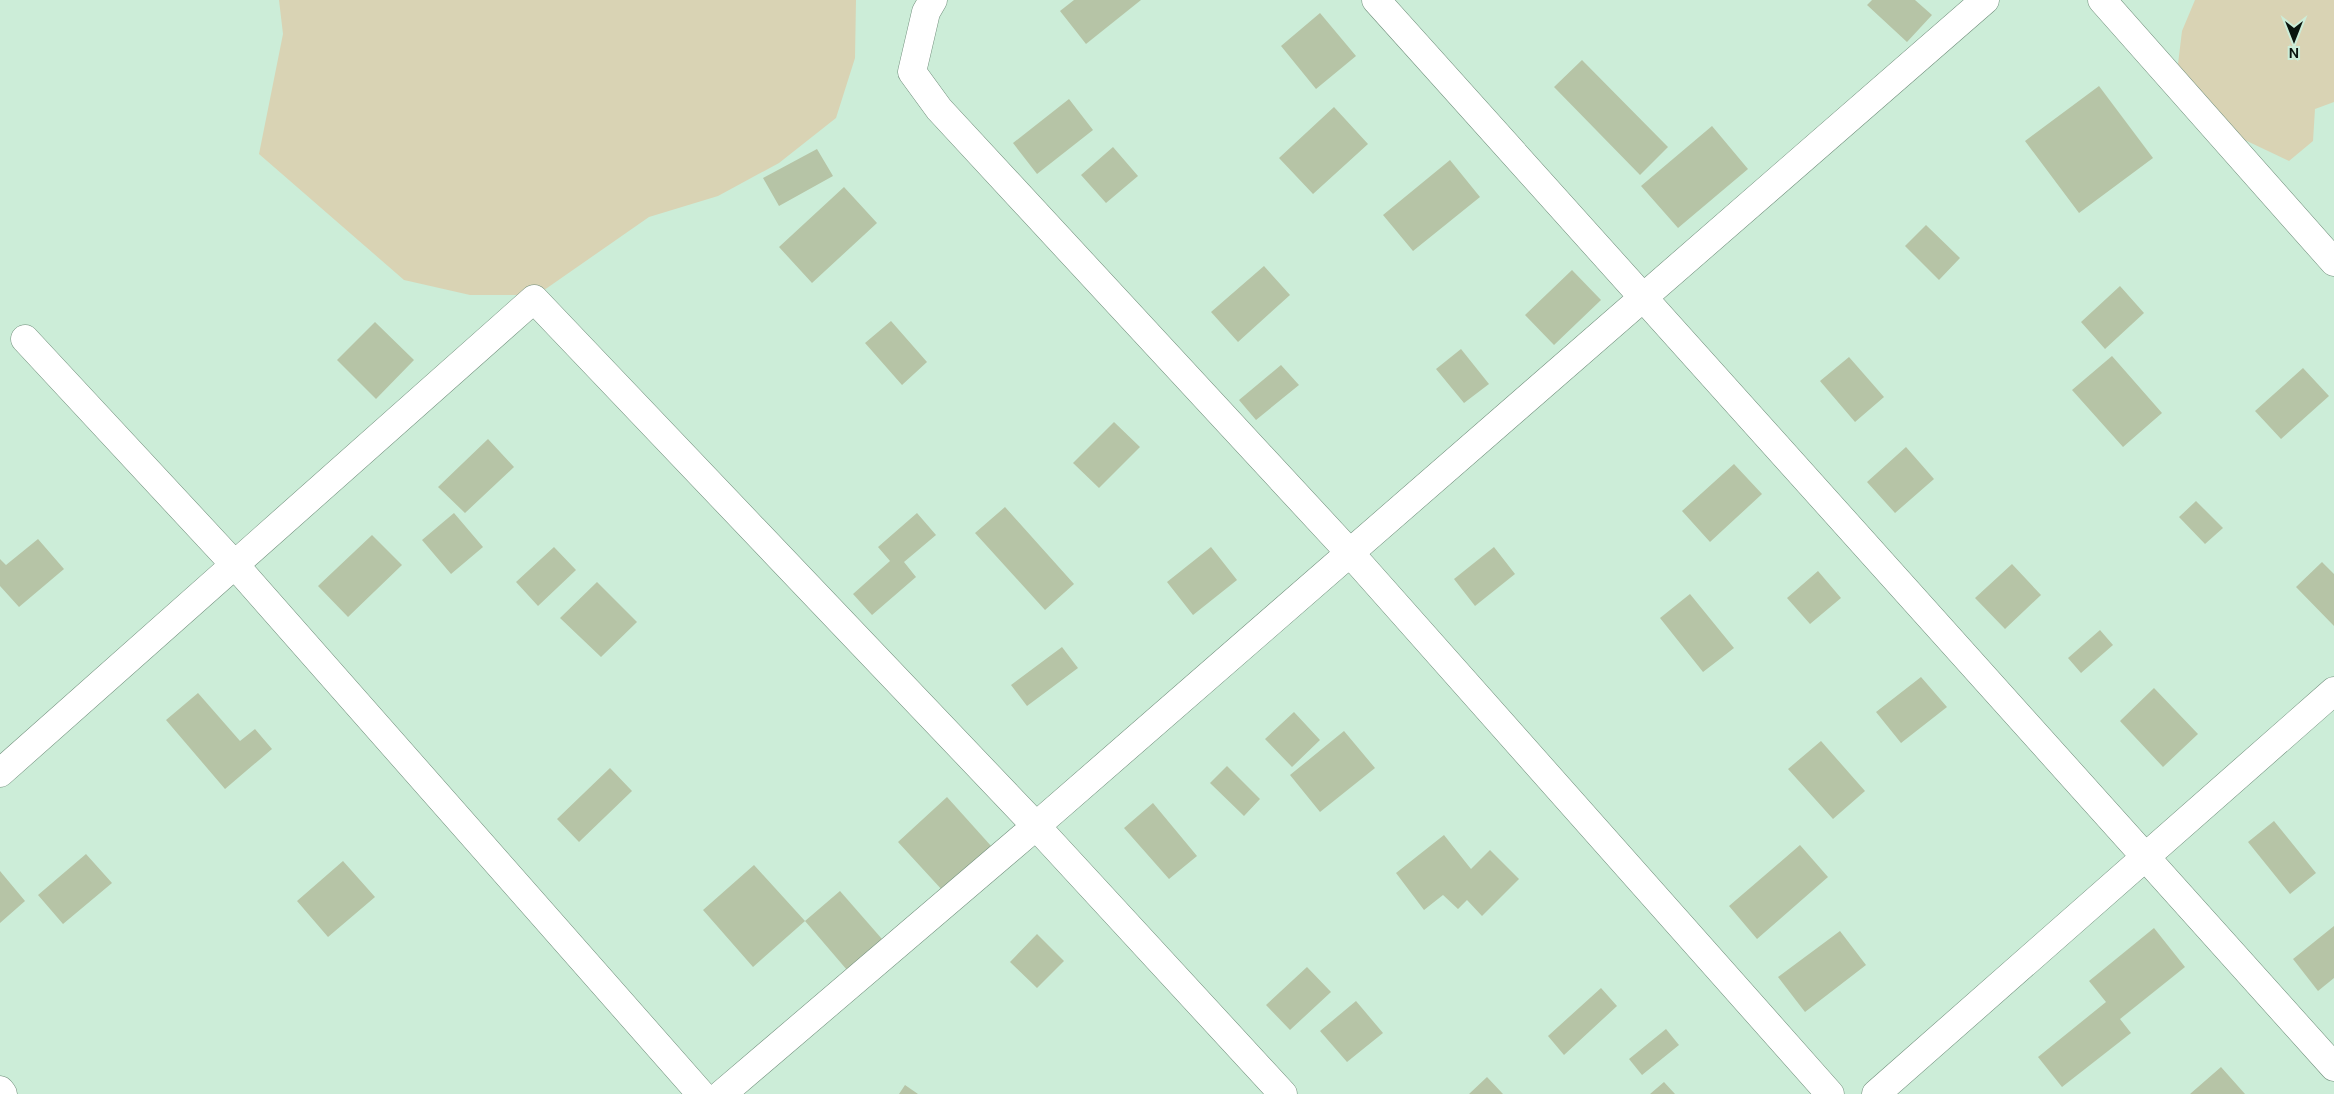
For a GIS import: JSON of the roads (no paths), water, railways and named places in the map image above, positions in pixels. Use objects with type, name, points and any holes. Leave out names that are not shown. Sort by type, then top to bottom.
[{"type":"street","points":[[933,0],[926,12],[912,72],[939,109],[1350,553],[1830,1094]]},
{"type":"street","points":[[1376,0],[2334,1066]]},
{"type":"street","points":[[722,1094],[1036,826],[1985,0]]},
{"type":"street","points":[[2102,0],[2334,262]]},
{"type":"street","points":[[0,774],[534,298],[1036,826],[1282,1094]]},
{"type":"street","points":[[25,339],[235,565],[701,1094]]},
{"type":"street","points":[[1876,1094],[2334,691]]},
{"type":"street","points":[[0,1090],[3,1094]]}]
